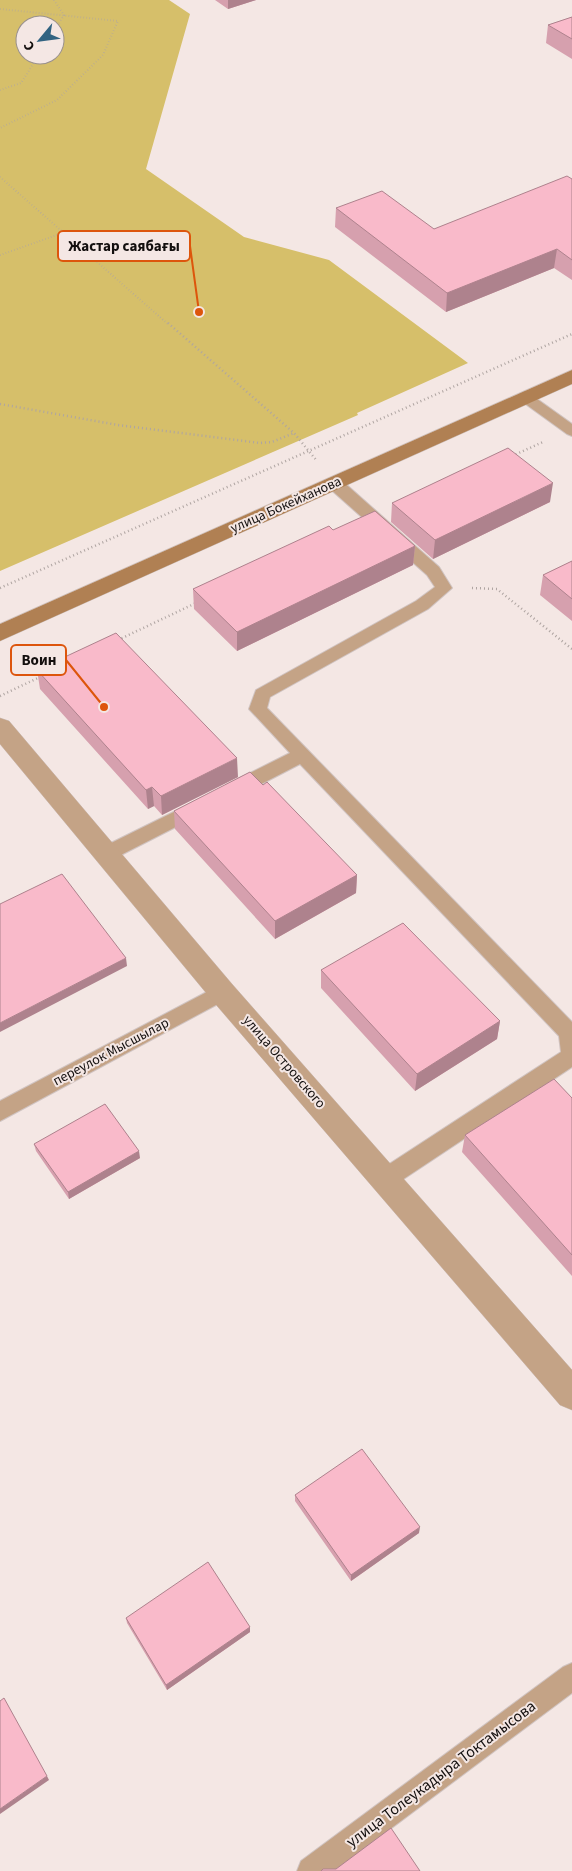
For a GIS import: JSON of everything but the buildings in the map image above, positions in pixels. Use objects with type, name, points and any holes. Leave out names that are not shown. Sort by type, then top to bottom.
[{"type":"street","name":"улица Бокейханова","points":[[0,633],[572,376]]},
{"type":"street","name":"улица Островского","points":[[0,727],[222,992],[572,1394]]},
{"type":"lane","points":[[525,397],[571,430]]},
{"type":"lane","points":[[334,483],[433,571],[444,588],[422,605],[262,694],[258,709],[570,1032],[572,1056],[385,1179]]},
{"type":"lane","points":[[106,854],[302,755]]},
{"type":"lane","name":"переулок Мысшылар","points":[[0,1112],[222,992]]},
{"type":"lane","name":"улица Толеукадыра Токтамысова","points":[[311,1871],[572,1676]]},
{"type":"path","points":[[54,0],[64,15]]},
{"type":"path","points":[[0,9],[64,15]]},
{"type":"path","points":[[0,128],[57,100],[103,55],[118,21],[65,15]]},
{"type":"path","points":[[0,90],[22,83],[33,65]]},
{"type":"path","points":[[0,176],[294,433],[334,483]]},
{"type":"path","points":[[0,256],[65,232]]},
{"type":"path","points":[[0,588],[572,334]]},
{"type":"path","points":[[0,404],[118,425],[260,443],[272,442],[294,433]]},
{"type":"path","points":[[507,458],[571,430]]},
{"type":"path","points":[[444,588],[497,589],[572,650]]},
{"type":"path","points":[[116,641],[204,598]]},
{"type":"path","points":[[0,696],[44,675]]},
{"type":"shaded area","points":[[0,0],[169,0],[190,14],[146,169],[244,237],[329,260],[468,363],[357,413],[358,415],[0,571]]},
{"type":"place","name":"Жастар саябағы","points":[[199,312]]},
{"type":"place","name":"Воин","points":[[104,707]]}]
